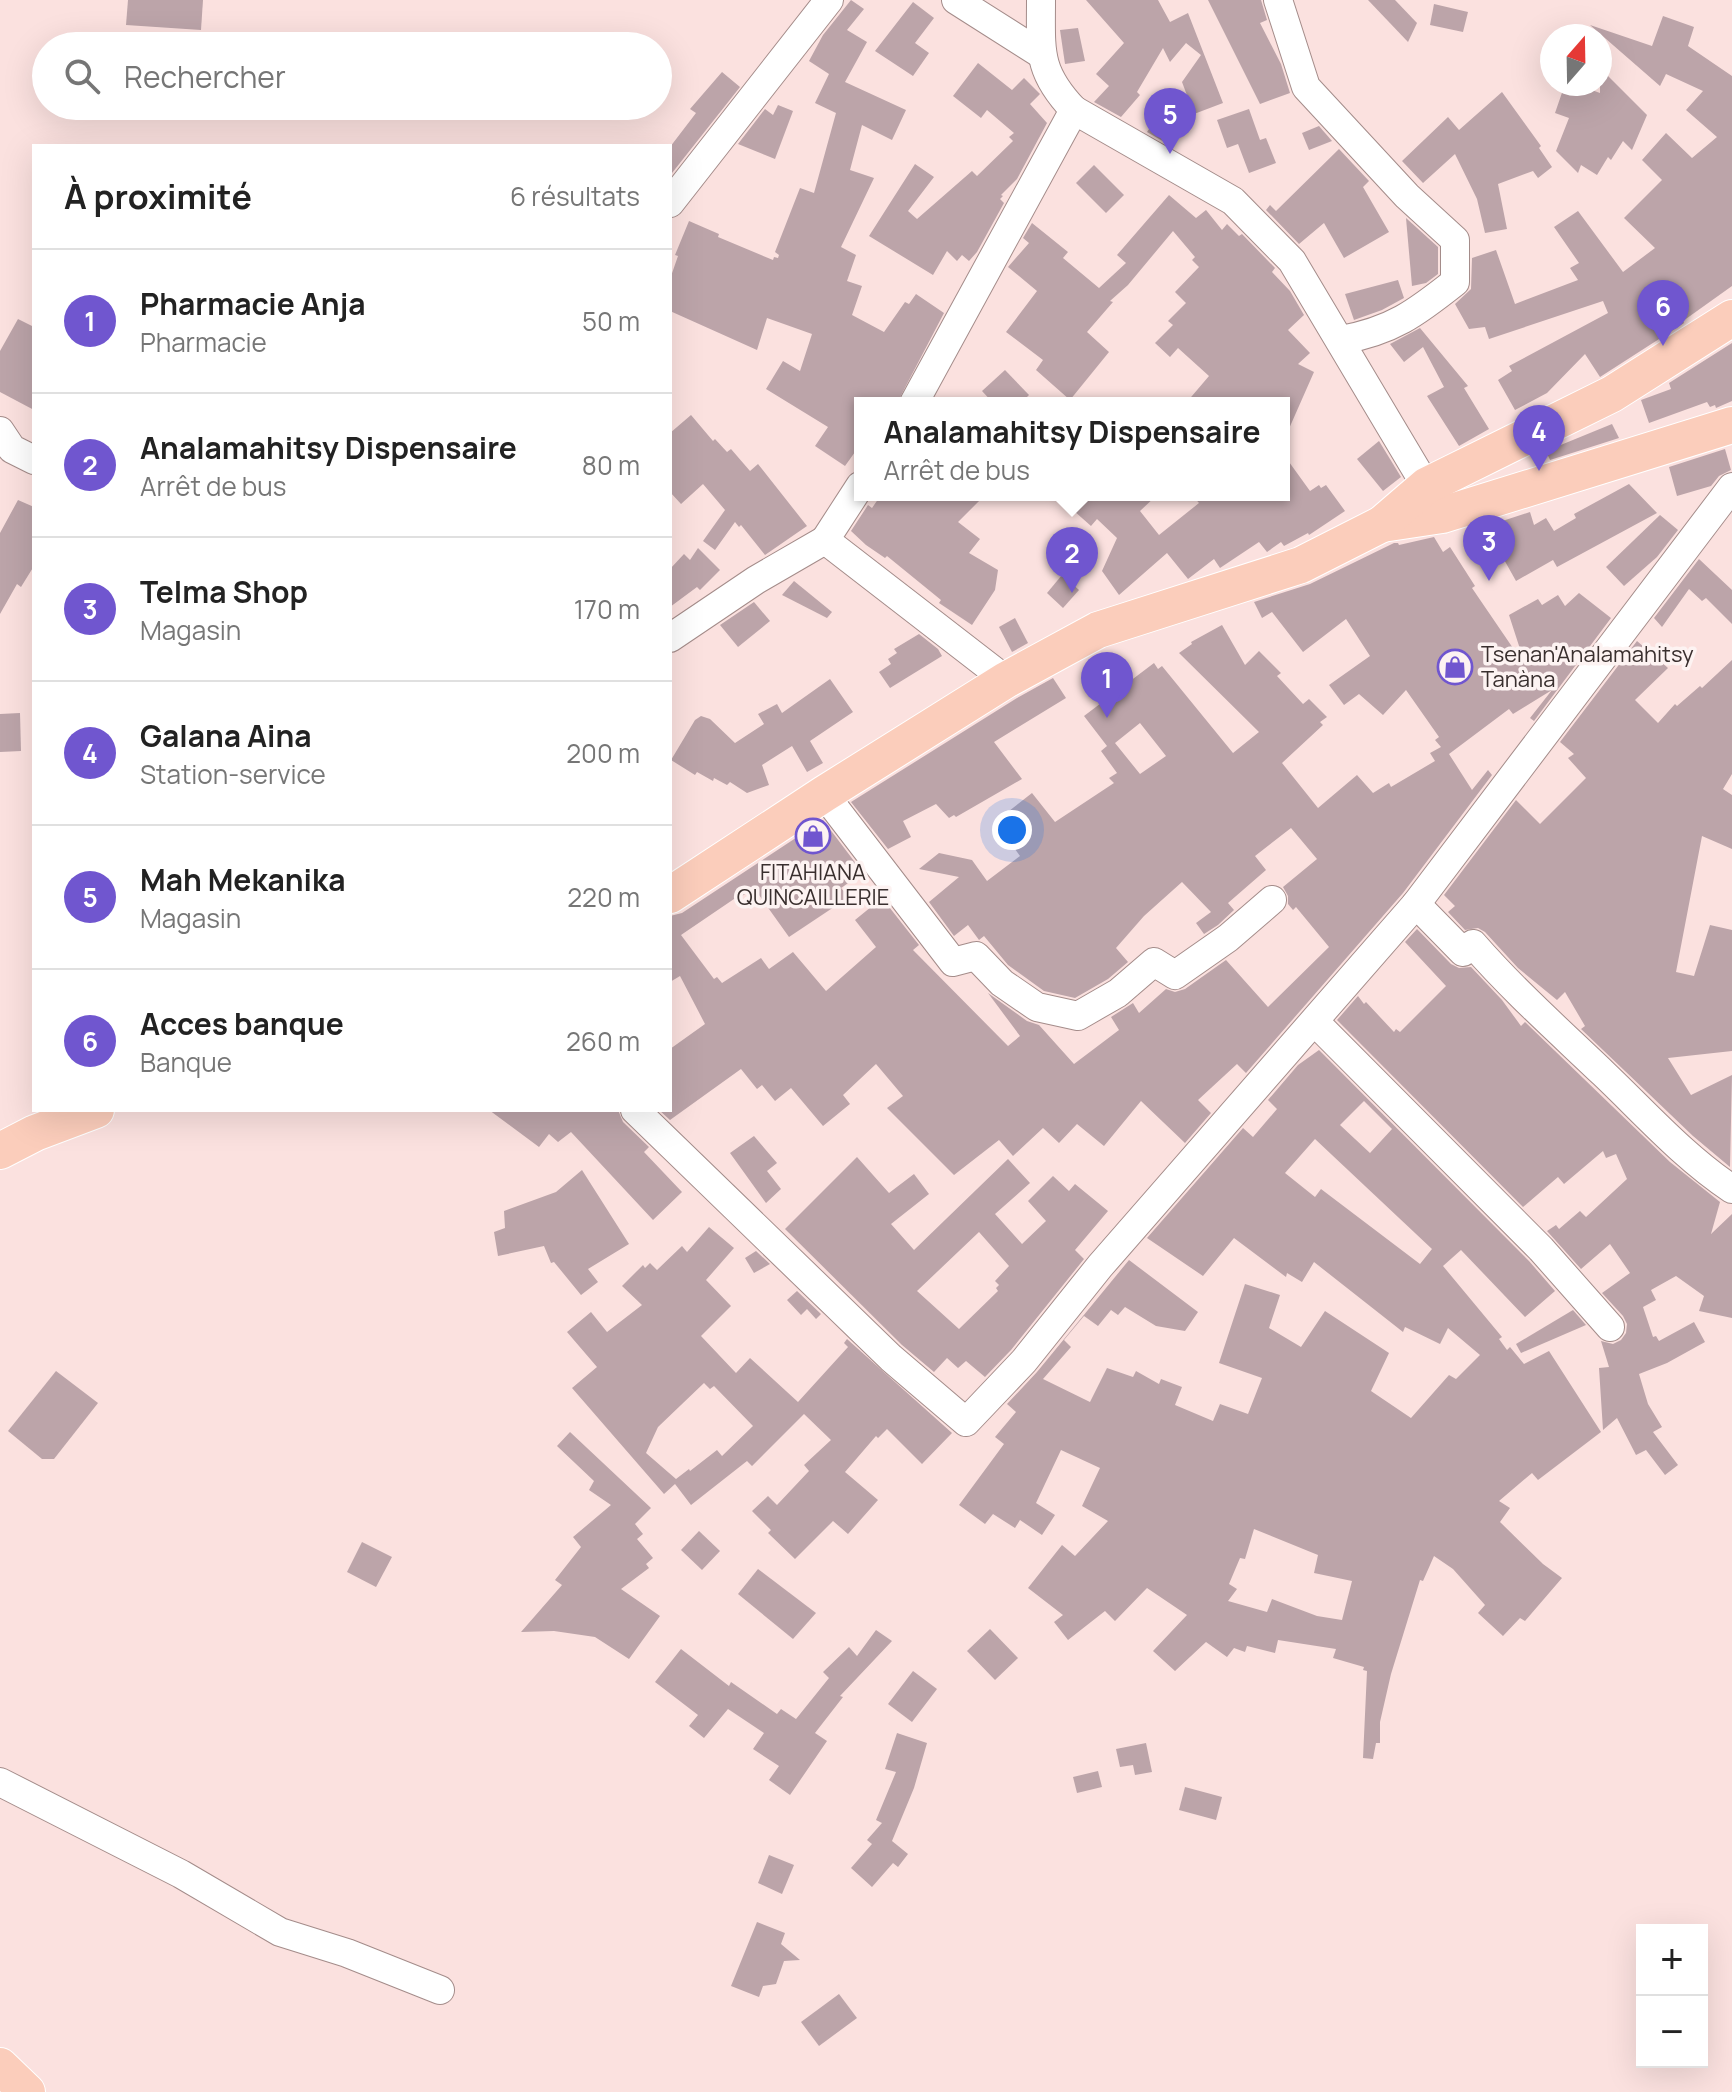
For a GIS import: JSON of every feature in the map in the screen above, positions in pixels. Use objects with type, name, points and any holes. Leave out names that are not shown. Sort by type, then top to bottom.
[{"type":"main road","points":[[672,894],[1006,680],[1098,630],[1301,565],[1434,500],[1501,448],[1612,394],[1732,318]]},
{"type":"main road","points":[[1567,416],[1595,468]]},
{"type":"main road","points":[[1434,500],[1520,490],[1732,425]]},
{"type":"main road","points":[[1501,448],[1520,490]]},
{"type":"main road","points":[[0,1151],[35,1133],[91,1112]]},
{"type":"main road","points":[[0,2066],[27,2092]]},
{"type":"street","points":[[672,200],[829,0]]},
{"type":"street","points":[[956,0],[1041,54]]},
{"type":"street","points":[[1041,0],[1041,54],[1057,92],[1074,110],[1233,201],[1292,261],[1434,500]]},
{"type":"street","points":[[1278,0],[1306,87],[1407,196],[1455,240],[1455,282],[1413,315],[1372,335],[1341,340]]},
{"type":"street","points":[[917,397],[1074,110]]},
{"type":"street","points":[[0,431],[12,449],[32,459]]},
{"type":"street","points":[[637,1112],[891,1358],[966,1422],[1024,1361],[1100,1266],[1416,904],[1732,487]]},
{"type":"street","points":[[672,637],[756,580],[825,540],[854,495]]},
{"type":"street","points":[[825,540],[1006,680]]},
{"type":"street","points":[[824,794],[953,962],[976,956],[1002,983],[1037,1007],[1078,1016],[1118,993],[1154,962],[1175,975],[1228,938],[1272,900]]},
{"type":"street","points":[[1416,904],[1463,952],[1473,944],[1510,987],[1560,1031],[1677,1147],[1732,1189]]},
{"type":"street","points":[[1315,1022],[1541,1249],[1610,1327]]},
{"type":"street","points":[[0,1782],[181,1874],[280,1932],[347,1953],[440,1990]]},
{"type":"building","points":[[128,0],[203,0],[201,30],[126,25]]},
{"type":"building","points":[[851,0],[864,9],[847,30],[867,42],[845,82],[906,110],[892,140],[862,125],[850,170],[874,178],[841,247],[856,255],[847,281],[862,286],[852,315],[884,332],[905,302],[909,304],[916,294],[944,313],[900,397],[854,397],[854,453],[845,466],[815,446],[828,427],[766,389],[783,361],[800,371],[812,334],[767,318],[757,350],[672,312],[672,273],[678,256],[675,255],[689,221],[773,260],[774,257],[778,258],[775,252],[800,188],[814,193],[836,113],[815,103],[829,74],[809,61],[823,35]]},
{"type":"building","points":[[1086,0],[1158,0],[1170,22],[1188,13],[1223,103],[1194,114],[1182,82],[1201,55],[1186,43],[1170,62],[1163,48],[1137,92],[1140,95],[1121,117],[1094,102],[1109,86],[1096,74],[1124,43]]},
{"type":"building","points":[[1208,0],[1261,0],[1267,20],[1260,23],[1281,64],[1290,93],[1260,104]]},
{"type":"building","points":[[1368,0],[1395,0],[1417,23],[1408,42]]},
{"type":"building","points":[[913,2],[934,18],[915,43],[929,53],[913,76],[875,51]]},
{"type":"building","points":[[1434,4],[1468,12],[1463,32],[1430,25]]},
{"type":"building","points":[[1663,16],[1694,27],[1688,46],[1732,76],[1732,286],[1684,323],[1600,377],[1585,354],[1547,393],[1515,410],[1498,380],[1512,371],[1509,366],[1608,313],[1603,301],[1489,339],[1485,327],[1469,329],[1455,304],[1471,289],[1472,258],[1496,250],[1515,304],[1578,280],[1570,268],[1579,263],[1554,227],[1578,211],[1623,272],[1655,248],[1624,218],[1662,180],[1642,160],[1666,133],[1692,158],[1717,137],[1686,110],[1703,91],[1666,74],[1660,86],[1612,44],[1612,32],[1652,46]]},
{"type":"building","points":[[1078,28],[1085,61],[1065,64],[1060,30]]},
{"type":"building","points":[[978,63],[1012,90],[1024,78],[1040,94],[1030,104],[1047,123],[1017,179],[1001,195],[1004,203],[977,252],[969,261],[962,255],[957,261],[947,251],[933,275],[869,236],[915,164],[934,177],[908,211],[917,219],[972,171],[977,176],[1013,141],[1009,137],[1014,133],[987,110],[981,118],[953,96]]},
{"type":"building","points":[[722,72],[740,87],[672,173],[672,144],[696,113],[690,109]]},
{"type":"building","points":[[1612,80],[1647,115],[1632,150],[1623,141],[1597,175],[1581,165],[1578,173],[1556,151],[1569,118],[1555,113],[1561,96],[1612,96]]},
{"type":"building","points":[[1502,92],[1541,146],[1539,148],[1552,167],[1538,178],[1533,171],[1498,184],[1507,229],[1485,233],[1477,199],[1455,154],[1423,183],[1402,161],[1448,117],[1459,130]]},
{"type":"building","points":[[778,105],[793,111],[775,159],[738,144],[765,109],[773,115]]},
{"type":"building","points":[[1163,109],[1176,126],[1166,143],[1147,132]]},
{"type":"building","points":[[1249,109],[1260,140],[1266,138],[1276,163],[1249,173],[1238,144],[1227,148],[1217,120]]},
{"type":"building","points":[[1319,126],[1332,141],[1309,150],[1302,133]]},
{"type":"building","points":[[1339,149],[1369,181],[1363,187],[1389,232],[1344,258],[1324,223],[1299,244],[1266,210],[1270,205],[1276,211]]},
{"type":"building","points":[[1094,165],[1124,195],[1106,213],[1076,183]]},
{"type":"building","points":[[1169,195],[1196,218],[1206,210],[1222,230],[1227,224],[1239,236],[1242,234],[1275,268],[1272,272],[1290,291],[1304,315],[1288,330],[1310,353],[1298,364],[1314,372],[1290,426],[1290,397],[1191,397],[1209,376],[1178,348],[1170,357],[1155,343],[1173,325],[1168,321],[1186,303],[1175,292],[1199,267],[1192,260],[1195,257],[1173,231],[1128,285],[1110,301],[1113,302],[1087,332],[1109,352],[1072,397],[1067,397],[1036,370],[1043,360],[1006,332],[1037,291],[1008,267],[1029,243],[1023,238],[1032,223],[1068,252],[1063,258],[1099,288],[1126,263],[1117,255]]},
{"type":"building","points":[[1406,218],[1438,247],[1438,274],[1426,283],[1412,286]]},
{"type":"building","points":[[1398,280],[1404,298],[1354,320],[1345,294]]},
{"type":"building","points":[[18,319],[32,326],[32,409],[0,392],[0,351]]},
{"type":"building","points":[[1420,328],[1468,386],[1464,388],[1489,429],[1459,446],[1427,396],[1444,387],[1423,347],[1404,362],[1390,344]]},
{"type":"building","points":[[1732,343],[1732,401],[1716,408],[1715,405],[1710,407],[1707,402],[1649,423],[1641,400],[1671,389],[1669,383]]},
{"type":"building","points":[[1005,370],[1029,395],[988,397],[982,391]]},
{"type":"building","points":[[691,415],[713,441],[715,439],[727,452],[731,449],[750,471],[758,464],[807,526],[765,555],[741,525],[739,527],[735,522],[715,550],[703,541],[725,510],[703,484],[681,504],[672,494],[672,431]]},
{"type":"building","points":[[1612,424],[1619,438],[1550,460],[1546,451]]},
{"type":"building","points":[[1379,441],[1401,477],[1383,491],[1357,459]]},
{"type":"building","points":[[1725,449],[1731,470],[1719,476],[1711,486],[1677,496],[1669,467]]},
{"type":"building","points":[[1290,463],[1310,491],[1319,485],[1321,488],[1326,485],[1345,511],[1309,535],[1284,546],[1281,542],[1267,552],[1259,542],[1220,568],[1214,559],[1188,579],[1167,553],[1119,595],[1102,571],[1117,538],[1097,519],[1091,526],[1063,501],[1151,501],[1140,511],[1159,535],[1199,503],[1197,501],[1290,501]]},
{"type":"building","points":[[1629,484],[1657,513],[1557,567],[1553,560],[1516,581],[1502,556],[1491,560],[1481,528],[1530,512],[1534,525],[1546,518],[1554,531],[1576,518],[1574,514]]},
{"type":"building","points":[[18,500],[32,506],[32,569],[21,587],[17,584],[0,614],[0,533]]},
{"type":"building","points":[[877,501],[979,501],[958,522],[980,539],[969,553],[998,570],[995,590],[972,625],[939,603],[941,600],[851,531],[868,505],[872,508]]},
{"type":"building","points":[[1660,515],[1678,530],[1657,557],[1624,586],[1606,567]]},
{"type":"building","points":[[1434,537],[1443,552],[1450,547],[1475,586],[1472,588],[1517,654],[1521,652],[1509,615],[1538,599],[1542,605],[1558,595],[1565,606],[1579,593],[1611,618],[1534,721],[1530,718],[1552,690],[1513,714],[1509,709],[1449,754],[1472,790],[1488,770],[1492,775],[1403,893],[1246,1073],[1237,1064],[1198,1100],[1211,1113],[1185,1143],[1141,1101],[1104,1146],[1077,1124],[1059,1143],[1043,1128],[1013,1156],[999,1140],[954,1175],[887,1108],[903,1096],[876,1064],[843,1095],[850,1104],[823,1126],[791,1088],[775,1101],[762,1085],[757,1089],[741,1069],[670,1120],[661,1112],[672,1112],[672,1048],[705,1024],[680,976],[672,981],[672,916],[682,913],[823,820],[857,865],[849,870],[854,879],[841,888],[849,897],[789,937],[754,888],[734,899],[681,935],[714,979],[717,977],[722,983],[761,958],[769,969],[793,952],[826,991],[876,947],[855,920],[882,898],[919,945],[913,950],[1008,1046],[1020,1036],[988,993],[1027,1021],[1039,1025],[1074,1064],[1119,1030],[1111,1017],[1133,1003],[1139,1013],[1166,989],[1175,992],[1185,989],[1226,960],[1268,1007],[1329,947],[1296,907],[1293,910],[1288,904],[1283,887],[1317,859],[1291,828],[1255,856],[1266,870],[1228,903],[1234,910],[1218,925],[1204,934],[1196,923],[1211,912],[1182,882],[1144,916],[1116,948],[1128,962],[1108,979],[1075,998],[1044,991],[1008,965],[984,936],[979,940],[968,925],[954,936],[929,902],[959,877],[919,869],[939,853],[972,860],[987,881],[1020,856],[995,822],[1032,793],[1055,822],[1114,783],[1109,778],[1117,773],[1101,751],[1107,746],[1084,716],[1154,663],[1158,669],[1162,666],[1233,753],[1259,732],[1179,653],[1191,642],[1222,625],[1245,665],[1259,651],[1281,673],[1277,676],[1303,704],[1309,699],[1327,717],[1320,722],[1323,725],[1282,763],[1318,808],[1357,775],[1373,793],[1389,783],[1391,787],[1435,761],[1430,753],[1441,747],[1435,740],[1439,737],[1406,690],[1383,715],[1359,694],[1344,705],[1329,685],[1370,656],[1346,619],[1303,652],[1272,612],[1262,618],[1254,602],[1310,584],[1398,543]],"holes":[[[1140,723],[1166,756],[1140,774],[1115,743]]]},
{"type":"building","points":[[698,548],[720,570],[700,590],[697,587],[672,606],[672,567],[684,554],[690,560]]},
{"type":"building","points":[[1699,559],[1732,590],[1732,624],[1706,598],[1702,601],[1689,589],[1662,627],[1654,618]]},
{"type":"building","points":[[1062,575],[1079,590],[1063,608],[1047,593]]},
{"type":"building","points":[[794,581],[832,612],[827,618],[782,595]]},
{"type":"building","points":[[754,602],[770,621],[738,647],[720,625]]},
{"type":"building","points":[[1015,618],[1028,643],[1012,652],[999,627]]},
{"type":"building","points":[[919,634],[942,656],[890,688],[879,672],[891,664],[888,659],[897,653],[894,649]]},
{"type":"building","points":[[1637,641],[1668,668],[1635,700],[1658,723],[1675,704],[1677,706],[1700,686],[1702,688],[1732,660],[1732,774],[1723,789],[1732,795],[1732,849],[1702,836],[1676,972],[1694,976],[1710,925],[1732,930],[1732,1051],[1668,1058],[1691,1095],[1732,1075],[1730,1167],[1581,1029],[1585,1026],[1565,992],[1557,1000],[1518,968],[1485,932],[1478,928],[1465,930],[1448,912],[1455,906],[1444,895],[1516,800],[1540,824],[1586,778],[1568,758],[1574,754],[1560,742]]},
{"type":"building","points":[[1053,678],[1066,698],[994,742],[1022,779],[956,817],[949,818],[936,804],[903,821],[911,837],[888,849],[851,802]]},
{"type":"building","points":[[830,679],[853,712],[810,741],[823,763],[807,772],[792,746],[762,765],[769,785],[747,793],[730,782],[727,785],[697,772],[695,775],[672,761],[695,720],[701,716],[710,719],[735,743],[764,724],[758,714],[777,704],[782,713]]},
{"type":"building","points":[[20,713],[21,751],[0,752],[0,714]]},
{"type":"building","points":[[1417,929],[1451,964],[1459,968],[1471,967],[1521,1026],[1525,1022],[1670,1162],[1720,1202],[1711,1234],[1732,1214],[1732,1318],[1699,1311],[1704,1296],[1676,1276],[1651,1290],[1656,1300],[1643,1307],[1653,1337],[1656,1336],[1659,1341],[1694,1322],[1705,1342],[1639,1374],[1648,1404],[1662,1427],[1653,1432],[1678,1465],[1665,1475],[1646,1450],[1636,1455],[1617,1418],[1603,1430],[1599,1368],[1609,1367],[1601,1341],[1613,1344],[1621,1340],[1627,1324],[1602,1293],[1630,1273],[1610,1244],[1581,1269],[1547,1231],[1556,1225],[1559,1229],[1580,1211],[1586,1217],[1627,1179],[1616,1154],[1606,1158],[1603,1151],[1564,1184],[1558,1177],[1523,1207],[1337,1020],[1358,996],[1394,1032],[1396,1029],[1400,1032],[1446,986],[1405,942]]},
{"type":"building","points":[[1319,1050],[1529,1261],[1555,1291],[1525,1317],[1461,1250],[1443,1266],[1502,1337],[1499,1339],[1507,1350],[1510,1347],[1524,1364],[1549,1351],[1601,1432],[1538,1480],[1532,1473],[1499,1501],[1510,1508],[1500,1522],[1562,1578],[1525,1621],[1520,1618],[1503,1636],[1478,1613],[1485,1605],[1453,1569],[1434,1556],[1423,1581],[1420,1580],[1391,1674],[1380,1722],[1380,1743],[1376,1743],[1373,1759],[1363,1758],[1367,1671],[1363,1670],[1364,1667],[1333,1658],[1336,1649],[1278,1640],[1275,1653],[1247,1646],[1245,1652],[1234,1648],[1227,1657],[1206,1642],[1175,1671],[1153,1651],[1187,1615],[1147,1588],[1115,1621],[1105,1611],[1068,1640],[1054,1622],[1063,1615],[1028,1588],[1062,1545],[1075,1556],[1108,1521],[1082,1506],[1100,1468],[1061,1450],[1036,1503],[1055,1515],[1042,1535],[1020,1520],[1015,1528],[993,1514],[985,1524],[959,1505],[1004,1444],[995,1437],[1016,1412],[1007,1404],[1129,1260],[1198,1312],[1185,1331],[1156,1326],[1125,1307],[1118,1315],[1111,1310],[1098,1326],[1084,1316],[1064,1340],[1071,1347],[1043,1379],[1090,1402],[1107,1368],[1133,1377],[1136,1371],[1159,1384],[1161,1379],[1182,1387],[1175,1405],[1213,1421],[1220,1404],[1248,1414],[1262,1378],[1219,1363],[1245,1284],[1280,1295],[1269,1328],[1301,1347],[1325,1311],[1389,1353],[1371,1391],[1411,1418],[1449,1375],[1456,1379],[1480,1355],[1448,1328],[1440,1344],[1405,1327],[1403,1332],[1314,1262],[1302,1282],[1287,1273],[1286,1277],[1234,1238],[1203,1276],[1147,1238],[1243,1128],[1253,1137],[1277,1109],[1268,1100],[1298,1065]],"holes":[[[1364,1101],[1392,1129],[1370,1153],[1340,1125]],[[1315,1139],[1432,1249],[1420,1264],[1321,1189],[1315,1197],[1285,1173]],[[1254,1529],[1318,1555],[1314,1573],[1352,1581],[1342,1620],[1317,1616],[1272,1599],[1267,1612],[1228,1601],[1237,1589],[1229,1584],[1240,1558],[1245,1559]]]},
{"type":"building","points":[[492,1112],[619,1112],[623,1122],[649,1147],[644,1152],[682,1192],[653,1220],[571,1132],[558,1142],[549,1134],[539,1147]]},
{"type":"building","points":[[754,1136],[777,1163],[767,1171],[781,1189],[766,1203],[730,1153]]},
{"type":"building","points":[[857,1157],[889,1193],[914,1174],[929,1194],[891,1224],[914,1250],[1008,1159],[1030,1183],[995,1214],[1022,1244],[1046,1221],[1028,1201],[1053,1176],[1069,1191],[1075,1184],[1108,1211],[1075,1250],[1084,1259],[1011,1350],[985,1377],[966,1361],[958,1368],[947,1358],[934,1372],[902,1345],[785,1229]],"holes":[[[979,1232],[1009,1266],[995,1281],[999,1285],[996,1288],[998,1291],[959,1329],[917,1291]]]},
{"type":"building","points":[[582,1170],[629,1244],[588,1269],[598,1282],[581,1295],[554,1262],[551,1263],[544,1246],[498,1256],[494,1232],[505,1228],[504,1211],[556,1192]]},
{"type":"building","points":[[709,1227],[734,1248],[706,1280],[731,1306],[701,1336],[736,1373],[750,1358],[798,1402],[848,1347],[844,1343],[847,1339],[952,1433],[922,1464],[887,1429],[878,1438],[876,1436],[845,1472],[878,1500],[848,1534],[833,1521],[795,1559],[768,1533],[771,1530],[752,1511],[768,1496],[777,1505],[809,1471],[804,1465],[831,1440],[804,1414],[752,1466],[747,1461],[691,1505],[675,1484],[664,1494],[572,1388],[597,1367],[567,1332],[591,1312],[607,1332],[642,1305],[622,1286],[643,1265],[645,1268],[650,1263],[657,1270],[682,1246],[687,1252]],"holes":[[[704,1383],[710,1389],[714,1386],[753,1426],[722,1456],[717,1450],[676,1479],[646,1453],[658,1427]]]},
{"type":"building","points":[[756,1251],[770,1264],[754,1273],[745,1258]]},
{"type":"building","points":[[797,1291],[821,1314],[816,1319],[807,1309],[801,1315],[787,1300]]},
{"type":"building","points":[[1573,1310],[1586,1325],[1521,1353],[1516,1344]]},
{"type":"building","points":[[56,1371],[98,1403],[54,1459],[42,1459],[8,1431]]},
{"type":"building","points":[[570,1432],[651,1508],[635,1524],[643,1534],[637,1539],[653,1558],[646,1564],[649,1568],[621,1589],[660,1616],[629,1659],[595,1637],[554,1631],[521,1632],[562,1585],[555,1580],[581,1547],[573,1537],[611,1505],[589,1490],[594,1481],[557,1446]]},
{"type":"building","points":[[699,1531],[720,1551],[702,1570],[681,1550]]},
{"type":"building","points":[[362,1542],[392,1557],[376,1587],[347,1572]]},
{"type":"building","points":[[758,1569],[816,1613],[793,1639],[738,1594]]},
{"type":"building","points":[[990,1629],[1018,1658],[995,1680],[967,1651]]},
{"type":"building","points":[[876,1630],[892,1641],[840,1696],[843,1697],[815,1733],[827,1741],[790,1795],[769,1780],[779,1766],[753,1749],[764,1733],[728,1709],[704,1738],[689,1726],[698,1715],[655,1682],[681,1649],[729,1686],[731,1682],[777,1714],[781,1709],[796,1719],[829,1678],[823,1672],[849,1647],[857,1656]]},
{"type":"building","points":[[913,1671],[937,1689],[912,1722],[888,1704]]},
{"type":"building","points":[[897,1733],[927,1743],[914,1788],[892,1841],[908,1854],[898,1867],[893,1863],[872,1887],[851,1868],[872,1844],[867,1840],[882,1823],[876,1820],[896,1772],[885,1769]]},
{"type":"building","points":[[1146,1743],[1152,1772],[1135,1775],[1133,1765],[1120,1767],[1116,1749]]},
{"type":"building","points":[[1098,1771],[1102,1787],[1077,1793],[1073,1777]]},
{"type":"building","points":[[1185,1787],[1222,1797],[1216,1820],[1179,1810]]},
{"type":"building","points":[[769,1855],[794,1865],[782,1894],[758,1883]]},
{"type":"building","points":[[757,1922],[785,1933],[781,1944],[800,1960],[784,1961],[776,1984],[763,1986],[759,1997],[731,1986]]},
{"type":"building","points":[[839,1994],[857,2018],[819,2046],[801,2022]]},
{"type":"place","name":"Mah Mekanika","points":[[1170,154]]},
{"type":"place","name":"Acces banque","points":[[1663,346]]},
{"type":"place","name":"Galana Aina","points":[[1539,471]]},
{"type":"place","name":"Telma Shop","points":[[1489,581]]},
{"type":"place","name":"Analamahitsy Dispensaire","points":[[1072,593]]},
{"type":"place","name":"Tsenan'Analamahitsy Tanàna","points":[[1455,667]]},
{"type":"place","name":"Pharmacie Anja","points":[[1107,718]]},
{"type":"place","name":"FITAHIANA QUINCAILLERIE","points":[[813,836]]}]
